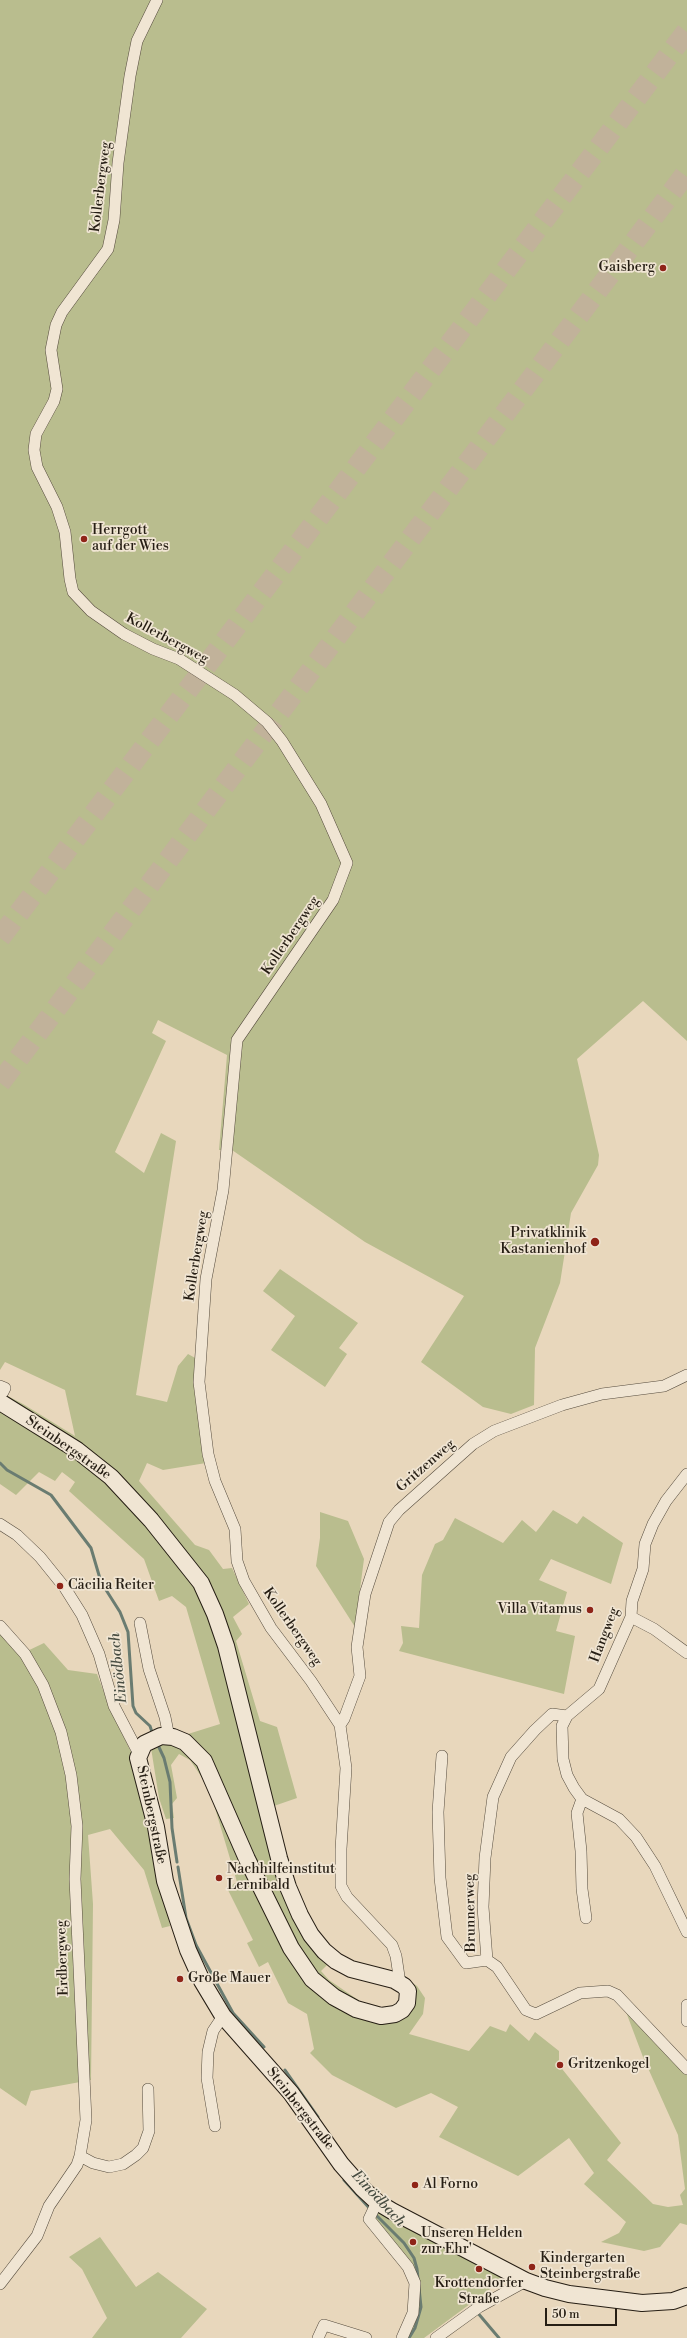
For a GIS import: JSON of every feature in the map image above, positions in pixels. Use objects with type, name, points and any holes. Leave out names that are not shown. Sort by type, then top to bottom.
[{"type":"main road","name":"Steinbergstraße","points":[[0,1402],[77,1450],[110,1477],[150,1520],[201,1583],[215,1614],[226,1646],[279,1858],[288,1887],[300,1915],[311,1935],[324,1951],[336,1961],[351,1969],[400,1983]]},
{"type":"main road","points":[[141,1749],[165,1737],[185,1742],[204,1761],[247,1859],[291,1948],[312,1979],[334,1998],[356,2009],[382,2016],[398,2012],[407,2003],[408,1991],[400,1983]]},
{"type":"main road","name":"Steinbergstraße","points":[[141,1749],[140,1766],[156,1826],[165,1881],[188,1950],[202,1981],[223,2016],[291,2093],[373,2210],[526,2281],[569,2294],[628,2302],[660,2302],[687,2296]]},
{"type":"street","name":"Kollerbergweg","points":[[157,0],[137,41],[130,76],[118,163],[114,220],[108,249],[62,312],[56,326],[52,350],[57,389],[54,401],[36,434],[34,450],[37,467],[57,507],[65,532],[70,579],[73,592],[91,610],[119,631],[152,649],[179,659],[235,695],[267,722],[282,741],[321,804],[347,863],[333,900],[237,1040],[223,1190],[206,1279],[199,1382],[208,1454],[216,1481],[235,1529],[237,1561],[244,1581],[271,1628],[312,1681],[340,1725],[346,1768],[341,1856],[341,1886],[347,1897],[392,1945],[396,1956],[400,1983]]},
{"type":"street","name":"Gritzenweg","points":[[340,1725],[344,1719],[360,1676],[357,1648],[365,1594],[389,1522],[398,1510],[473,1444],[494,1432],[562,1405],[602,1394],[664,1386],[687,1375]]},
{"type":"street","points":[[0,1386],[5,1388],[3,1392],[0,1390]]},
{"type":"street","name":"Hangweg","points":[[567,1716],[599,1689],[631,1617],[632,1602],[643,1570],[645,1544],[653,1524],[666,1501],[687,1474]]},
{"type":"street","points":[[0,1524],[17,1535],[40,1557],[65,1588],[82,1615],[99,1654],[114,1706],[141,1749]]},
{"type":"street","points":[[631,1617],[654,1629],[687,1653]]},
{"type":"street","points":[[140,1623],[150,1669],[167,1722],[165,1737]]},
{"type":"street","name":"Erdbergweg","points":[[0,1626],[25,1654],[43,1685],[61,1732],[71,1775],[77,1826],[75,1878],[86,2120],[80,2156],[73,2171],[49,2206],[37,2236],[0,2284]]},
{"type":"street","name":"Brunnerweg","points":[[442,1756],[438,1812],[440,1878],[447,1937],[466,1963],[487,1960],[483,1907],[485,1858],[493,1797],[511,1757],[535,1730],[552,1714],[567,1716]]},
{"type":"street","points":[[567,1716],[562,1726],[563,1759],[567,1775],[582,1799],[619,1819],[631,1831],[655,1866],[687,1932]]},
{"type":"street","points":[[582,1799],[577,1813],[581,1851],[582,1889],[586,1918]]},
{"type":"street","points":[[487,1960],[497,1967],[526,2010],[536,2014],[580,1993],[608,1991],[617,1995],[687,2069]]},
{"type":"street","points":[[687,2005],[687,2021]]},
{"type":"street","points":[[215,2126],[207,2078],[208,2052],[214,2030],[223,2016]]},
{"type":"street","points":[[80,2156],[92,2163],[109,2167],[123,2164],[136,2155],[143,2148],[149,2131],[148,2088]]},
{"type":"street","points":[[373,2210],[372,2225],[408,2267],[415,2283],[413,2313],[402,2338]]},
{"type":"street","points":[[436,2338],[475,2310],[526,2281]]},
{"type":"street","points":[[318,2338],[324,2325],[366,2338]]},
{"type":"green space","points":[[0,0],[687,0],[687,1041],[643,1001],[577,1059],[599,1155],[598,1165],[571,1213],[560,1283],[535,1348],[534,1405],[511,1414],[483,1407],[421,1362],[464,1296],[365,1242],[232,1150],[219,1150],[227,1055],[158,1020],[152,1033],[166,1041],[115,1152],[144,1173],[161,1133],[176,1141],[136,1395],[167,1402],[178,1366],[188,1354],[197,1359],[206,1463],[163,1470],[147,1463],[139,1481],[195,1545],[209,1550],[223,1569],[232,1568],[249,1604],[233,1617],[242,1634],[236,1641],[260,1721],[277,1727],[297,1798],[271,1807],[229,1640],[135,1495],[0,1392],[23,1404],[75,1436],[65,1390],[5,1362],[0,1370]]},
{"type":"green space","points":[[280,1269],[358,1323],[339,1348],[347,1354],[325,1387],[271,1350],[295,1316],[263,1291]]},
{"type":"green space","points":[[0,1410],[77,1457],[130,1505],[198,1592],[223,1657],[274,1864],[328,1964],[321,1971],[329,1980],[367,2006],[334,1991],[306,1962],[188,1737],[188,1734],[220,1724],[186,1607],[172,1596],[159,1601],[144,1559],[69,1491],[75,1482],[62,1472],[55,1481],[39,1472],[16,1495],[0,1484]]},
{"type":"green space","points":[[553,1510],[577,1524],[583,1516],[623,1543],[611,1584],[551,1559],[539,1580],[567,1592],[556,1631],[575,1636],[564,1694],[399,1651],[403,1643],[401,1626],[419,1628],[422,1575],[435,1544],[443,1540],[455,1518],[503,1543],[522,1520],[536,1532]]},
{"type":"green space","points":[[320,1512],[348,1521],[364,1559],[355,1627],[316,1566],[320,1538]]},
{"type":"green space","points":[[0,1632],[21,1654],[44,1643],[68,1670],[97,1674],[111,1711],[131,1752],[151,1829],[170,1926],[162,1928],[144,1870],[110,1829],[88,1835],[93,1904],[91,2080],[31,2091],[26,2106],[0,2088]]},
{"type":"green space","points":[[166,1743],[173,1743],[193,1756],[314,1987],[398,2020],[405,1978],[417,1986],[425,1998],[423,2014],[409,2034],[469,2051],[490,2026],[506,2032],[510,2024],[529,2041],[535,2032],[559,2051],[559,2065],[621,2143],[607,2160],[653,2204],[668,2207],[683,2205],[680,2195],[685,2189],[678,2135],[643,2057],[623,2004],[687,2072],[687,2225],[680,2223],[660,2247],[644,2251],[601,2242],[619,2233],[626,2222],[584,2184],[594,2173],[569,2138],[518,2176],[439,2137],[458,2107],[431,2093],[396,2108],[332,2075],[310,2053],[314,2049],[307,2014],[288,2003],[268,1962],[259,1967],[247,1943],[253,1940],[227,1888],[237,1882],[209,1788],[190,1760],[179,1754],[171,1765],[177,1798],[172,1804],[174,1818],[166,1819],[159,1798],[151,1748]]},
{"type":"green space","points":[[378,2212],[500,2275],[501,2281],[424,2338],[406,2338],[417,2283],[375,2220]]},
{"type":"green space","points":[[100,2237],[136,2287],[158,2272],[207,2309],[181,2338],[92,2338],[107,2318],[82,2269],[69,2257]]},
{"type":"waterway","name":"Einödbach","points":[[0,1463],[7,1470],[51,1495],[91,1548],[101,1582],[120,1612],[128,1632],[133,1706],[136,1713],[150,1726],[153,1735]]},
{"type":"waterway","name":"Einödbach","points":[[157,1743],[164,1758],[170,1782],[172,1828],[177,1862]]},
{"type":"waterway","name":"Einödbach","points":[[178,1867],[186,1918],[196,1945],[233,2013],[264,2047]]},
{"type":"waterway","name":"Einödbach","points":[[285,2070],[318,2117]]},
{"type":"waterway","name":"Einödbach","points":[[344,2180],[371,2210]]},
{"type":"waterway","name":"Einödbach","points":[[375,2214],[404,2243],[414,2258],[417,2269],[421,2307],[415,2328],[409,2338]]},
{"type":"waterway","name":"Einödbach","points":[[465,2292],[474,2307]]},
{"type":"waterway","name":"Einödbach","points":[[477,2312],[499,2338]]},
{"type":"tunnel","points":[[0,938],[687,31]]},
{"type":"tunnel","points":[[0,1083],[687,172]]},
{"type":"place","name":"Gaisberg","points":[[663,268]]},
{"type":"place","name":"Herrgott auf der Wies","points":[[84,539]]},
{"type":"place","name":"Privatklinik Kastanienhof","points":[[595,1242]]},
{"type":"place","name":"Cäcilia Reiter","points":[[60,1586]]},
{"type":"place","name":"Villa Vitamus","points":[[590,1610]]},
{"type":"place","name":"Nachhilfeinstitut Lernibald","points":[[219,1878]]},
{"type":"place","name":"Große Mauer","points":[[180,1979]]},
{"type":"place","name":"Gritzenkogel","points":[[560,2065]]},
{"type":"place","name":"Al Forno","points":[[415,2185]]},
{"type":"place","name":"Unseren Helden zur Ehr'","points":[[413,2242]]},
{"type":"place","name":"Kindergarten Steinbergstraße","points":[[532,2267]]},
{"type":"place","name":"Krottendorfer Straße","points":[[479,2269]]}]
